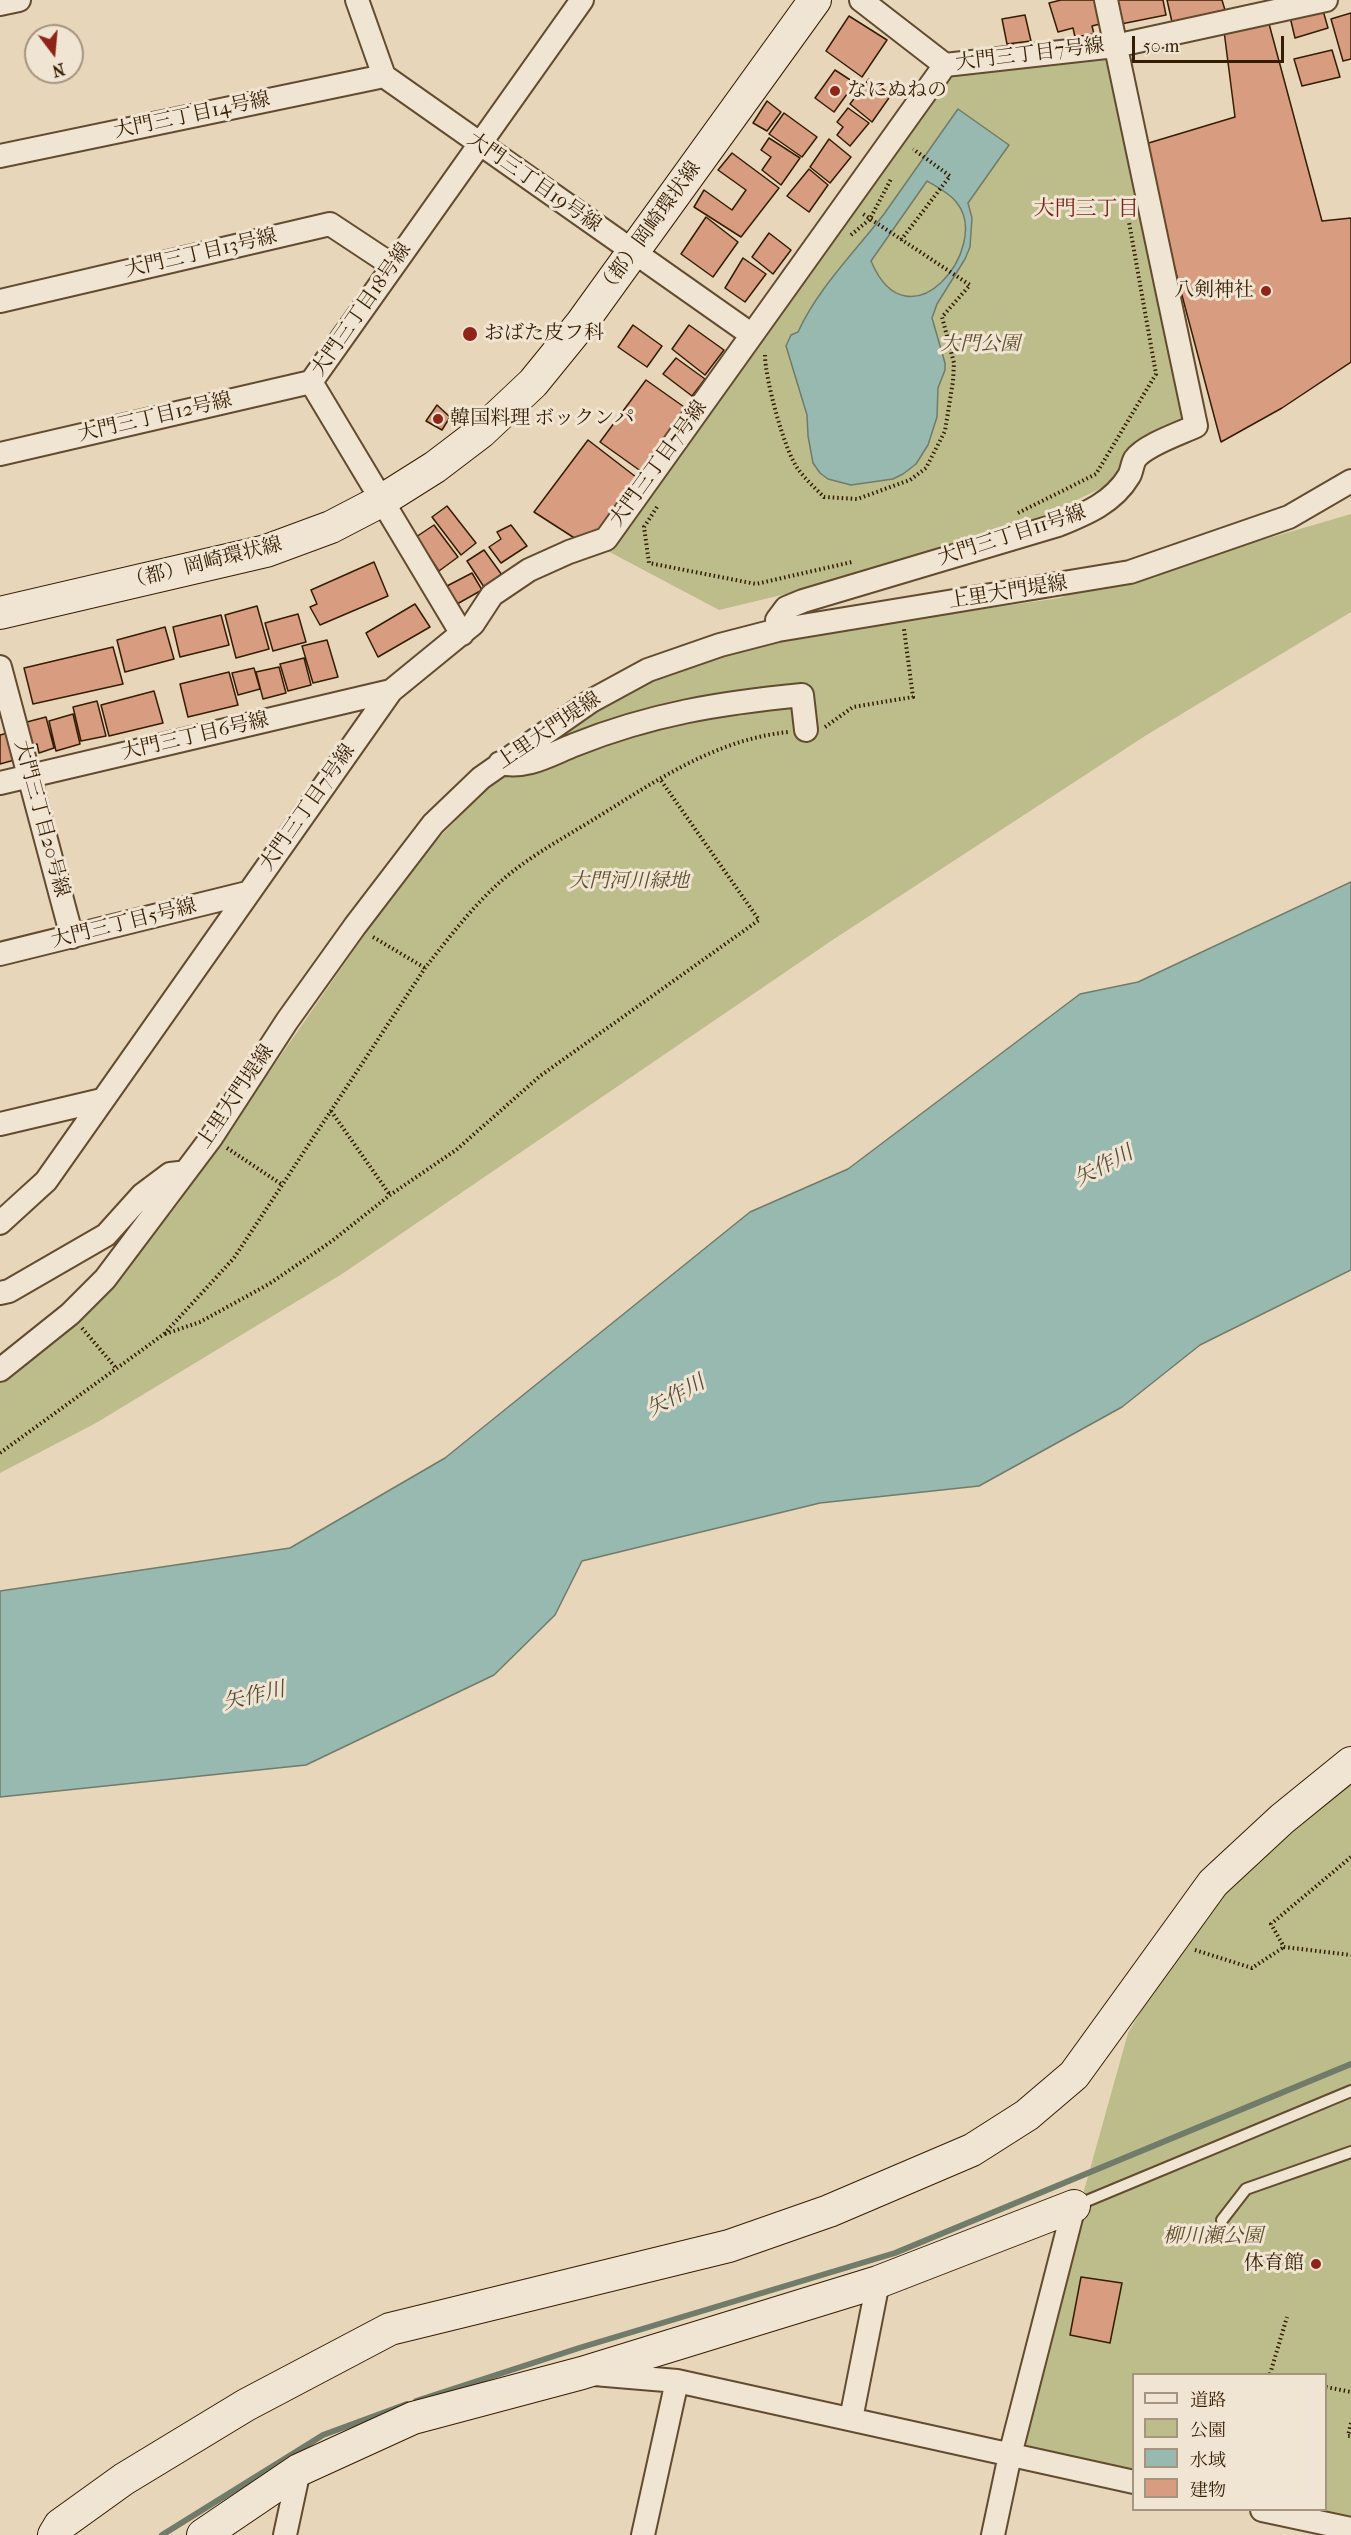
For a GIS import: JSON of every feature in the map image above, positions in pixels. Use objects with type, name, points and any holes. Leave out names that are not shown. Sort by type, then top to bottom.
[{"type":"street","points":[[0,4],[19,0]]},
{"type":"street","points":[[357,0],[384,76]]},
{"type":"street","name":"大門三丁目18号線","points":[[462,634],[311,382],[582,0]]},
{"type":"street","name":"（都）岡崎環状線","points":[[0,613],[266,551],[330,526],[381,501],[435,467],[481,432],[533,383],[581,324],[815,0]]},
{"type":"street","points":[[861,0],[945,65]]},
{"type":"street","name":"大門三丁目11号線","points":[[778,630],[777,620],[786,608],[803,601],[1058,525],[1086,514],[1110,499],[1130,476],[1135,459],[1153,447],[1196,426],[1106,0]]},
{"type":"street","name":"大門三丁目7号線","points":[[0,1223],[46,1181],[391,691],[473,624],[492,595],[529,570],[606,539],[761,346],[945,65],[1115,46],[1326,0]]},
{"type":"street","name":"大門三丁目19号線","points":[[384,76],[761,346]]},
{"type":"street","name":"大門三丁目14号線","points":[[0,156],[384,76]]},
{"type":"street","name":"大門三丁目13号線","points":[[0,301],[330,224],[392,265]]},
{"type":"street","name":"大門三丁目12号線","points":[[0,454],[311,382]]},
{"type":"street","name":"上里大門堤線","points":[[0,1370],[70,1314],[105,1279],[211,1137],[287,1021],[354,926],[433,824],[500,763],[591,701],[648,670],[720,645],[778,630],[1130,572],[1289,517],[1351,481]]},
{"type":"street","name":"大門三丁目20号線","points":[[0,667],[72,937]]},
{"type":"street","name":"大門三丁目6号線","points":[[0,783],[391,691]]},
{"type":"street","points":[[500,763],[514,766],[531,763],[612,730],[676,712],[732,702],[802,695],[806,730]]},
{"type":"street","name":"大門三丁目5号線","points":[[0,954],[247,893]]},
{"type":"street","points":[[0,1125],[102,1100]]},
{"type":"street","points":[[0,1293],[9,1291],[106,1235],[142,1195],[170,1174],[184,1172]]},
{"type":"street","points":[[54,2535],[60,2525],[124,2479],[246,2405],[390,2330],[729,2246],[829,2211],[972,2150],[1027,2115],[1074,2075],[1213,1883],[1282,1819],[1351,1763]]},
{"type":"street","points":[[203,2535],[299,2470],[412,2418],[582,2373],[878,2282],[1074,2206]]},
{"type":"street","points":[[993,2535],[1074,2206]]},
{"type":"street","points":[[851,2419],[878,2282]]},
{"type":"street","points":[[582,2373],[677,2381],[1132,2482]]},
{"type":"street","points":[[643,2535],[677,2381]]},
{"type":"street","points":[[285,2535],[299,2470]]},
{"type":"street","points":[[1267,2511],[1351,2529],[1349,2535]]},
{"type":"lane","points":[[1074,2206],[1351,2091]]},
{"type":"lane","points":[[1222,2220],[1245,2189],[1351,2152]]},
{"type":"path","points":[[906,157],[919,140]]},
{"type":"path","points":[[901,240],[950,176],[913,149]]},
{"type":"path","points":[[849,237],[870,219],[894,173]]},
{"type":"path","points":[[761,346],[790,456],[798,470],[824,497],[856,499],[910,480],[926,468],[945,431],[954,363],[942,317],[970,285],[873,221]]},
{"type":"path","points":[[1007,517],[1096,474],[1156,374],[1129,222]]},
{"type":"path","points":[[757,362],[761,346]]},
{"type":"path","points":[[663,498],[644,527],[649,563],[756,584],[854,562]]},
{"type":"path","points":[[0,1453],[164,1334],[234,1258],[426,968],[447,939],[498,883],[526,861],[701,755],[770,734],[825,727],[854,707],[913,697],[901,610]]},
{"type":"path","points":[[164,1334],[200,1322],[268,1284],[332,1241],[390,1195],[456,1150],[540,1076],[759,920],[660,779]]},
{"type":"path","points":[[354,926],[426,968]]},
{"type":"path","points":[[331,1111],[390,1195]]},
{"type":"path","points":[[211,1137],[281,1184]]},
{"type":"path","points":[[70,1314],[116,1368]]},
{"type":"path","points":[[1284,1947],[1271,1924],[1351,1857]]},
{"type":"path","points":[[1215,1956],[1252,1968],[1284,1947],[1351,1955]]},
{"type":"path","points":[[1270,2373],[1287,2317]]},
{"type":"path","points":[[1327,2387],[1351,2392]]},
{"type":"path","points":[[1351,2423],[1348,2436],[1351,2436]]},
{"type":"green space","name":"大門公園","points":[[1101,56],[1111,64],[1185,419],[1140,443],[1122,458],[1121,473],[1114,482],[1014,530],[890,569],[719,610],[604,549],[952,72]]},
{"type":"green space","name":"大門河川緑地","points":[[1351,514],[1351,612],[1145,736],[834,939],[342,1274],[96,1423],[0,1473],[0,1382],[71,1327],[131,1264],[178,1204],[414,863],[488,788],[531,752],[602,705],[673,672],[718,656],[810,634],[1060,598],[1091,585],[1132,578]]},
{"type":"green space","name":"柳川瀬公園","points":[[1351,1781],[1351,2517],[1320,2511],[1327,2511],[1327,2373],[1132,2373],[1132,2471],[1013,2445],[1128,2033],[1224,1873]]},
{"type":"water","points":[[958,109],[1009,145],[968,203],[972,218],[970,247],[937,304],[932,318],[945,370],[938,388],[937,417],[928,445],[916,464],[893,479],[851,485],[828,479],[813,463],[807,415],[786,346],[791,335],[798,332],[826,285],[884,214]],"holes":[[[927,181],[947,193],[957,203],[965,222],[964,243],[955,264],[941,282],[924,294],[905,296],[887,286],[871,261]]]},
{"type":"water","name":"矢作川","points":[[1351,882],[1351,1270],[1200,1345],[1122,1407],[979,1486],[820,1503],[582,1561],[555,1615],[494,1675],[306,1765],[0,1797],[0,1591],[290,1548],[445,1458],[750,1212],[848,1169],[1080,994],[1138,982]]},
{"type":"building","points":[[1061,0],[1098,0],[1104,23],[1092,26],[1094,34],[1075,37],[1073,28],[1058,32],[1049,3]]},
{"type":"building","points":[[1116,0],[1163,0],[1166,15],[1121,24]]},
{"type":"building","points":[[1167,0],[1222,0],[1225,10],[1172,22]]},
{"type":"building","points":[[1322,7],[1328,28],[1295,38],[1290,17]]},
{"type":"building","points":[[1351,13],[1351,59],[1343,61],[1331,19]]},
{"type":"building","points":[[1025,15],[1031,41],[1007,44],[1002,19]]},
{"type":"building","points":[[849,16],[887,40],[862,77],[826,51]]},
{"type":"building","name":"八剣神社","points":[[1268,20],[1322,221],[1351,218],[1351,362],[1282,408],[1221,442],[1142,145],[1235,117],[1224,31]]},
{"type":"building","points":[[1332,50],[1340,77],[1302,86],[1294,59]]},
{"type":"building","name":"なにぬねの","points":[[835,70],[855,83],[834,112],[815,98]]},
{"type":"building","points":[[869,79],[891,95],[872,122],[850,104]]},
{"type":"building","points":[[767,101],[781,112],[767,131],[753,123]]},
{"type":"building","points":[[848,108],[869,123],[850,146],[837,135],[843,127],[837,122]]},
{"type":"building","points":[[784,113],[817,137],[802,157],[769,134]]},
{"type":"building","points":[[769,138],[800,158],[781,185],[762,170],[771,157],[761,150]]},
{"type":"building","points":[[829,139],[851,157],[830,183],[810,167]]},
{"type":"building","points":[[732,153],[779,188],[741,237],[694,207],[704,190],[732,210],[746,190],[718,170]]},
{"type":"building","points":[[809,169],[828,185],[809,212],[787,196]]},
{"type":"building","points":[[706,217],[738,242],[713,277],[681,254]]},
{"type":"building","points":[[769,233],[791,250],[773,274],[752,257]]},
{"type":"building","points":[[743,258],[766,274],[745,302],[725,288]]},
{"type":"building","points":[[633,325],[662,346],[647,367],[618,347]]},
{"type":"building","points":[[689,325],[724,350],[705,375],[672,349]]},
{"type":"building","points":[[676,358],[705,379],[692,396],[663,374]]},
{"type":"building","points":[[646,380],[687,409],[642,472],[600,442]]},
{"type":"building","name":"韓国料理 ボックンパ","points":[[437,405],[450,417],[442,430],[426,421]]},
{"type":"building","points":[[588,440],[636,477],[600,530],[576,539],[534,512]]},
{"type":"building","points":[[447,506],[476,543],[461,555],[432,517]]},
{"type":"building","points":[[434,525],[458,557],[439,571],[416,537]]},
{"type":"building","points":[[511,525],[527,546],[501,563],[489,547],[501,539],[497,532]]},
{"type":"building","points":[[484,550],[502,575],[484,587],[467,561]]},
{"type":"building","points":[[374,562],[388,596],[320,625],[310,607],[317,604],[311,590]]},
{"type":"building","points":[[472,573],[482,590],[457,604],[447,586]]},
{"type":"building","points":[[415,604],[430,627],[378,657],[366,633]]},
{"type":"building","points":[[257,606],[269,649],[236,658],[225,615]]},
{"type":"building","points":[[298,614],[306,642],[273,651],[265,623]]},
{"type":"building","points":[[221,615],[229,645],[180,657],[173,627]]},
{"type":"building","points":[[165,627],[174,659],[125,672],[117,640]]},
{"type":"building","points":[[327,640],[338,677],[313,683],[302,646]]},
{"type":"building","points":[[113,647],[123,684],[33,704],[24,668]]},
{"type":"building","points":[[304,658],[311,685],[288,691],[280,664]]},
{"type":"building","points":[[279,667],[286,693],[263,699],[256,672]]},
{"type":"building","points":[[254,668],[260,689],[238,695],[232,673]]},
{"type":"building","points":[[229,672],[238,705],[188,717],[180,684]]},
{"type":"building","points":[[154,691],[163,723],[109,736],[101,705]]},
{"type":"building","points":[[97,701],[106,736],[81,741],[73,707]]},
{"type":"building","points":[[73,714],[80,744],[56,751],[49,721]]},
{"type":"building","points":[[46,717],[54,748],[39,753],[37,744],[30,747],[23,723]]},
{"type":"building","points":[[11,732],[18,759],[0,764],[0,735]]},
{"type":"building","points":[[1081,2277],[1122,2283],[1110,2343],[1070,2335]]},
{"type":"waterway","points":[[416,2401],[579,2348],[895,2253],[1351,2064]]},
{"type":"waterway","points":[[162,2535],[323,2435],[407,2404]]},
{"type":"place","name":"なにぬねの","points":[[835,91]]},
{"type":"place","name":"八剣神社","points":[[1266,291]]},
{"type":"place","name":"おばた皮フ科","points":[[470,334]]},
{"type":"place","name":"韓国料理 ボックンパ","points":[[438,419]]},
{"type":"place","name":"体育館","points":[[1316,2264]]},
{"type":"district","name":"大門三丁目","points":[[1086,210]]}]
